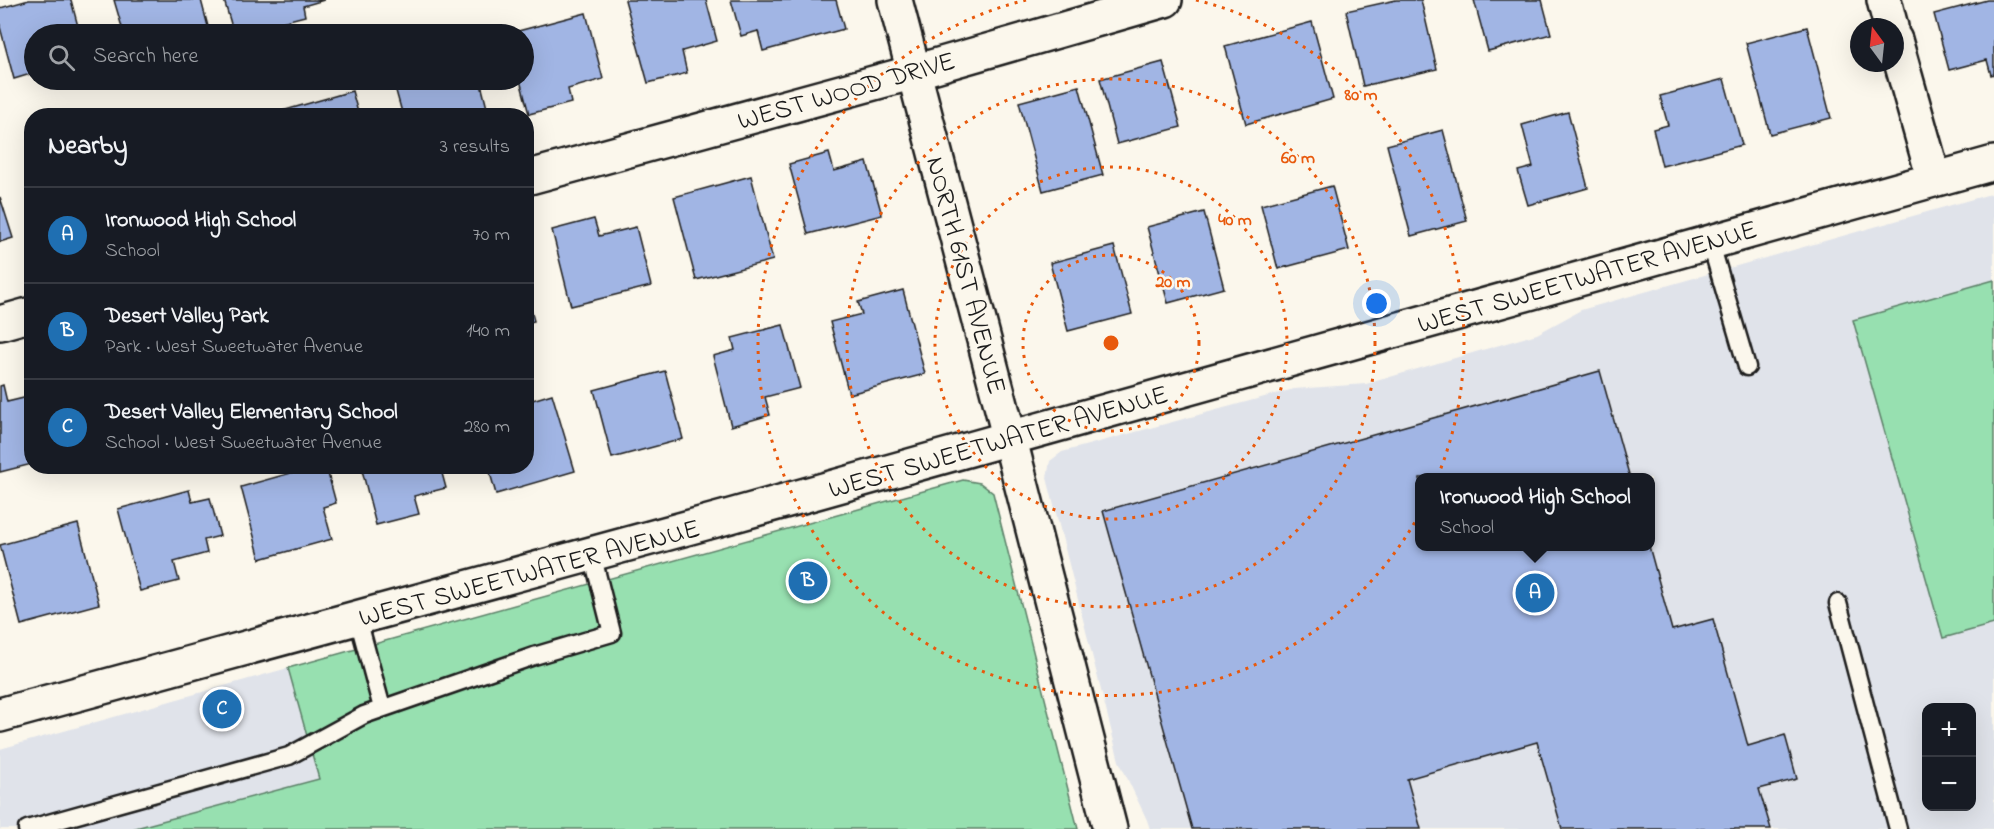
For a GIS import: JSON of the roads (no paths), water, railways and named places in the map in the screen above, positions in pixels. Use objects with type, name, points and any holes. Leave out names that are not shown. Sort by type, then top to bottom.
[{"type":"street","name":"NORTH 61ST AVENUE","points":[[895,0],[1110,829]]},
{"type":"street","name":"WEST WOOD DRIVE","points":[[534,176],[914,72],[1165,0]]},
{"type":"street","points":[[1884,0],[1889,18]]},
{"type":"street","points":[[1904,72],[1934,179]]},
{"type":"street","name":"WEST SWEETWATER AVENUE","points":[[0,715],[358,619],[1994,163]]},
{"type":"street","points":[[0,323],[24,316]]},
{"type":"lane","points":[[1710,241],[1747,367]]},
{"type":"lane","points":[[27,829],[289,756],[364,715],[382,708],[534,656],[612,633],[592,554]]},
{"type":"lane","points":[[1838,603],[1898,829]]},
{"type":"lane","points":[[358,619],[382,708]]},
{"type":"place","name":"Desert Valley Park","points":[[808,581]]},
{"type":"place","name":"Ironwood High School","points":[[1535,593]]},
{"type":"place","name":"Desert Valley Elementary School","points":[[222,709]]}]
